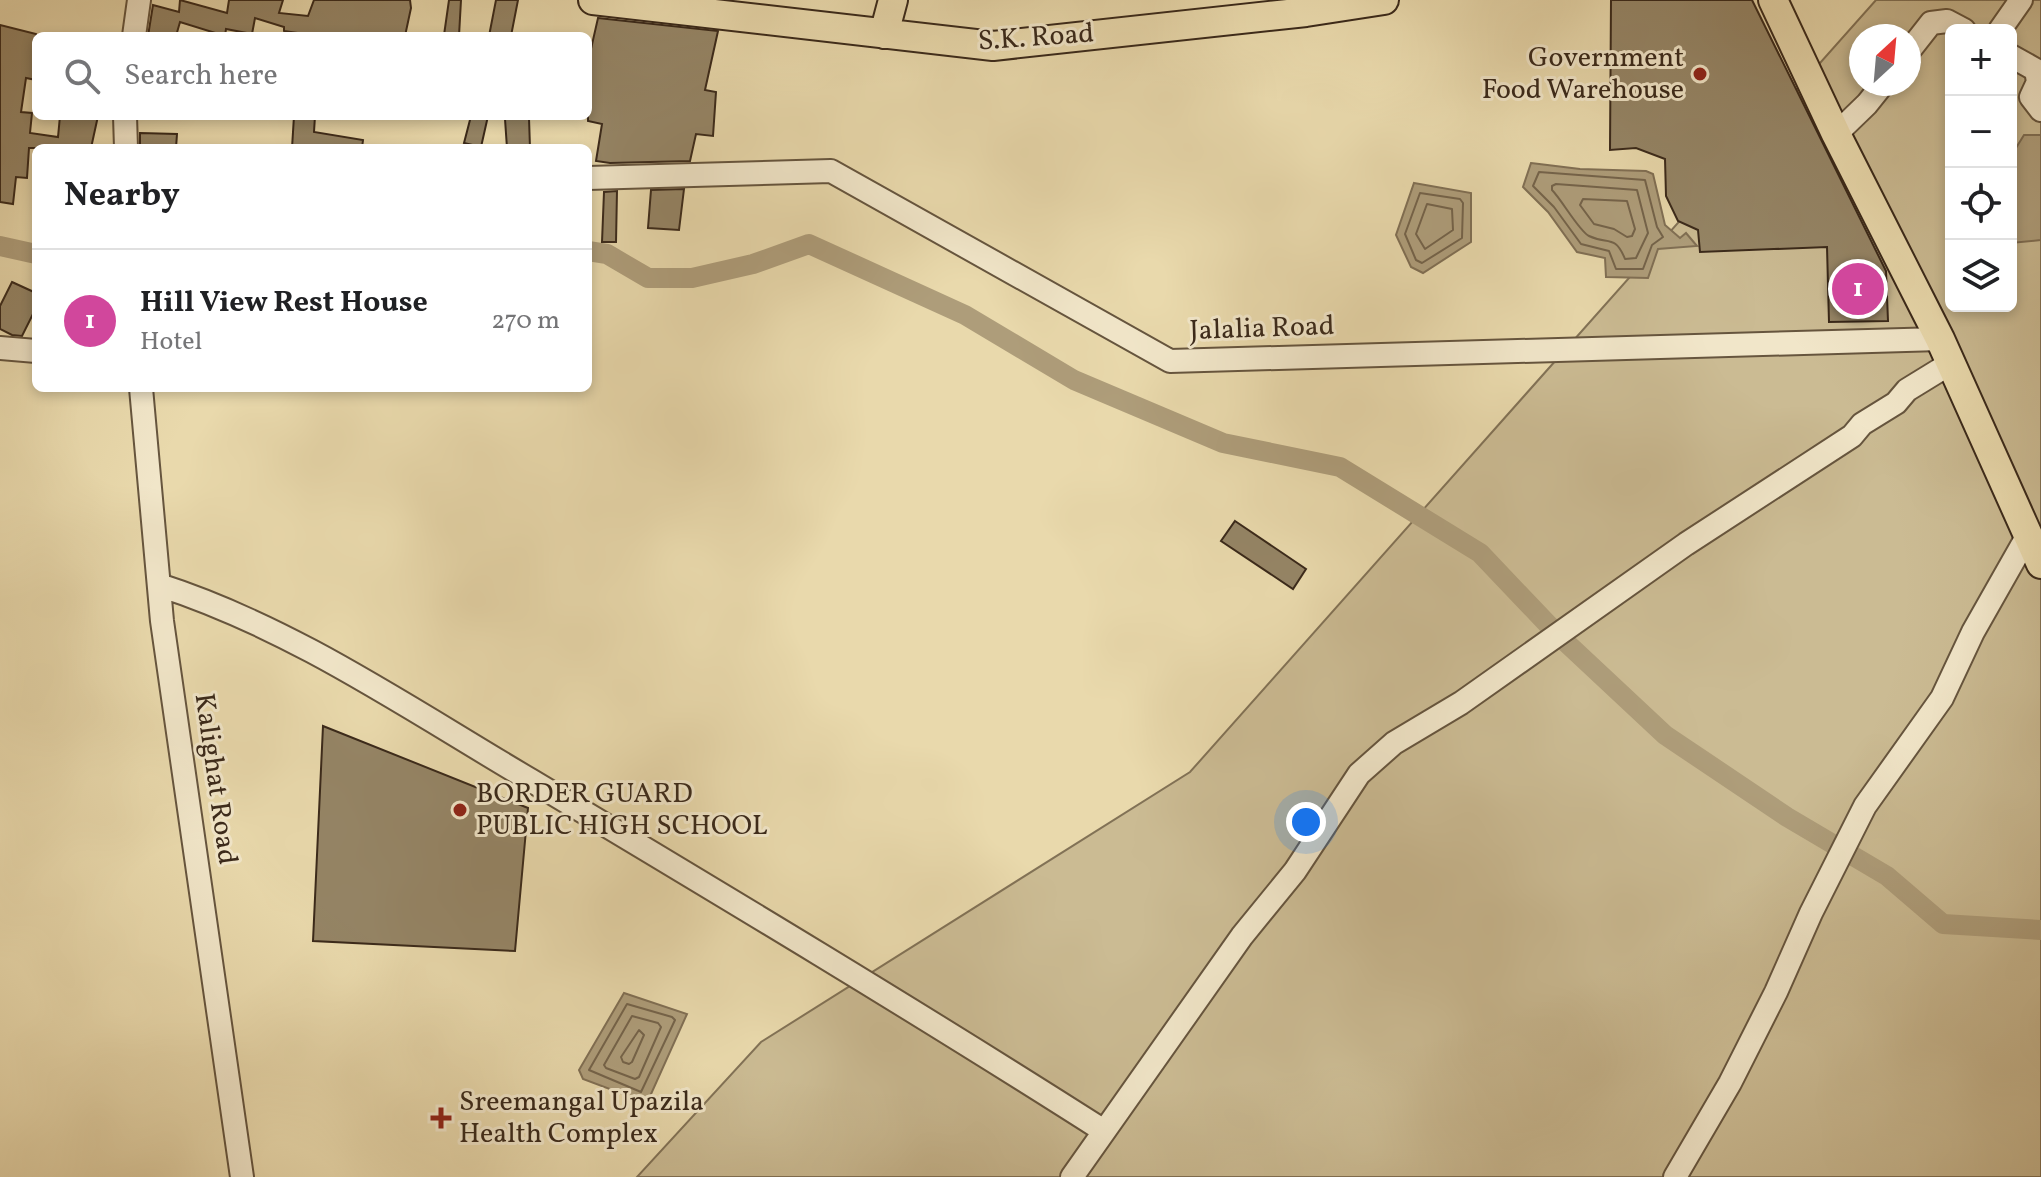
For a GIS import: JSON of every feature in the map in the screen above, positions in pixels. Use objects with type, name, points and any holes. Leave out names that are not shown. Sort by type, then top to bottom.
[{"type":"main road","name":"S.K. Road","points":[[593,0],[993,46],[1306,12],[1384,0]]},
{"type":"main road","points":[[884,34],[893,0]]},
{"type":"main road","points":[[1773,0],[1945,351],[2041,564]]},
{"type":"street","points":[[135,32],[139,0]]},
{"type":"street","points":[[2004,24],[2021,0]]},
{"type":"street","points":[[1921,36],[1931,23],[1947,21],[1953,24]]},
{"type":"street","points":[[2017,59],[2036,70],[2038,82],[2031,97],[2041,110]]},
{"type":"street","points":[[1836,134],[1873,96]]},
{"type":"street","points":[[125,120],[126,144]]},
{"type":"street","name":"Jalalia Road","points":[[592,178],[831,171],[1170,361],[1945,351]]},
{"type":"street","points":[[0,348],[32,351]]},
{"type":"street","points":[[1072,1177],[1242,936],[1295,871],[1359,774],[1394,743],[1461,703],[1686,544],[1852,436],[1862,424],[1896,403],[1945,351]]},
{"type":"street","name":"Kalighat Road","points":[[141,392],[159,585],[242,1177]]},
{"type":"street","points":[[1675,1177],[1730,1083],[1860,815],[1942,698],[1973,632],[2028,535]]},
{"type":"street","points":[[159,585],[207,600],[295,641],[622,835],[1104,1131]]},
{"type":"shaded area","points":[[1876,0],[2041,0],[2041,1177],[637,1177],[761,1042],[1190,772],[1849,30],[1849,96],[1921,96],[1921,24],[1855,24]]},
{"type":"water","points":[[2024,135],[2041,135],[2041,240],[2017,242],[2017,146]]},
{"type":"water","points":[[1531,163],[1653,174],[1665,225],[1680,238],[1686,233],[1697,246],[1658,249],[1648,278],[1606,277],[1605,258],[1577,252],[1548,212],[1523,187]]},
{"type":"water","points":[[1414,183],[1471,193],[1471,242],[1423,273],[1411,267],[1396,235]]},
{"type":"water","points":[[624,993],[687,1014],[647,1103],[583,1079],[579,1070]]},
{"type":"building","points":[[180,0],[227,13],[229,0],[283,0],[279,13],[308,16],[314,0],[410,0],[411,8],[406,32],[291,32],[255,18],[252,32],[226,29],[226,32],[212,32],[180,22],[177,32],[149,32],[153,5],[179,12]]},
{"type":"building","points":[[449,0],[461,0],[459,32],[444,32]]},
{"type":"building","points":[[496,0],[518,0],[512,32],[490,32]]},
{"type":"building","name":"Government Food Warehouse","points":[[1611,0],[1752,0],[1886,271],[1888,321],[1829,322],[1827,247],[1700,252],[1698,230],[1678,221],[1666,196],[1665,159],[1636,148],[1610,150]]},
{"type":"building","points":[[598,18],[718,31],[705,90],[716,92],[713,136],[696,134],[690,161],[596,161],[602,124],[588,121],[592,120],[592,44]]},
{"type":"building","points":[[0,25],[32,33],[32,79],[26,78],[21,112],[32,113],[30,133],[58,137],[60,120],[97,120],[92,144],[32,144],[27,178],[16,177],[13,204],[0,202]]},
{"type":"building","points":[[294,120],[315,120],[314,132],[363,140],[362,144],[292,144]]},
{"type":"building","points":[[470,120],[487,120],[482,144],[464,143]]},
{"type":"building","points":[[505,120],[529,120],[530,144],[507,144]]},
{"type":"building","points":[[140,133],[177,134],[176,144],[140,144]]},
{"type":"building","points":[[684,189],[679,230],[648,228],[651,190]]},
{"type":"building","points":[[617,191],[616,242],[602,242],[604,192]]},
{"type":"building","points":[[12,282],[32,291],[32,316],[22,336],[0,329],[0,306]]},
{"type":"building","points":[[1235,521],[1306,569],[1293,589],[1221,541]]},
{"type":"building","points":[[323,726],[528,808],[515,951],[313,941]]},
{"type":"waterway","points":[[592,252],[607,254],[648,278],[692,278],[753,264],[809,244],[965,315],[1074,380],[1223,443],[1340,467],[1480,553],[1557,634],[1665,735],[1787,817],[1887,876],[1943,924],[2041,930]]},
{"type":"waterway","points":[[0,246],[32,253]]},
{"type":"place","name":"Government Food Warehouse","points":[[1700,74]]},
{"type":"place","name":"Hill View Rest House","points":[[1858,289]]},
{"type":"place","name":"BORDER GUARD PUBLIC HIGH SCHOOL","points":[[460,810]]},
{"type":"place","name":"Sreemangal Upazila Health Complex","points":[[441,1118]]}]
